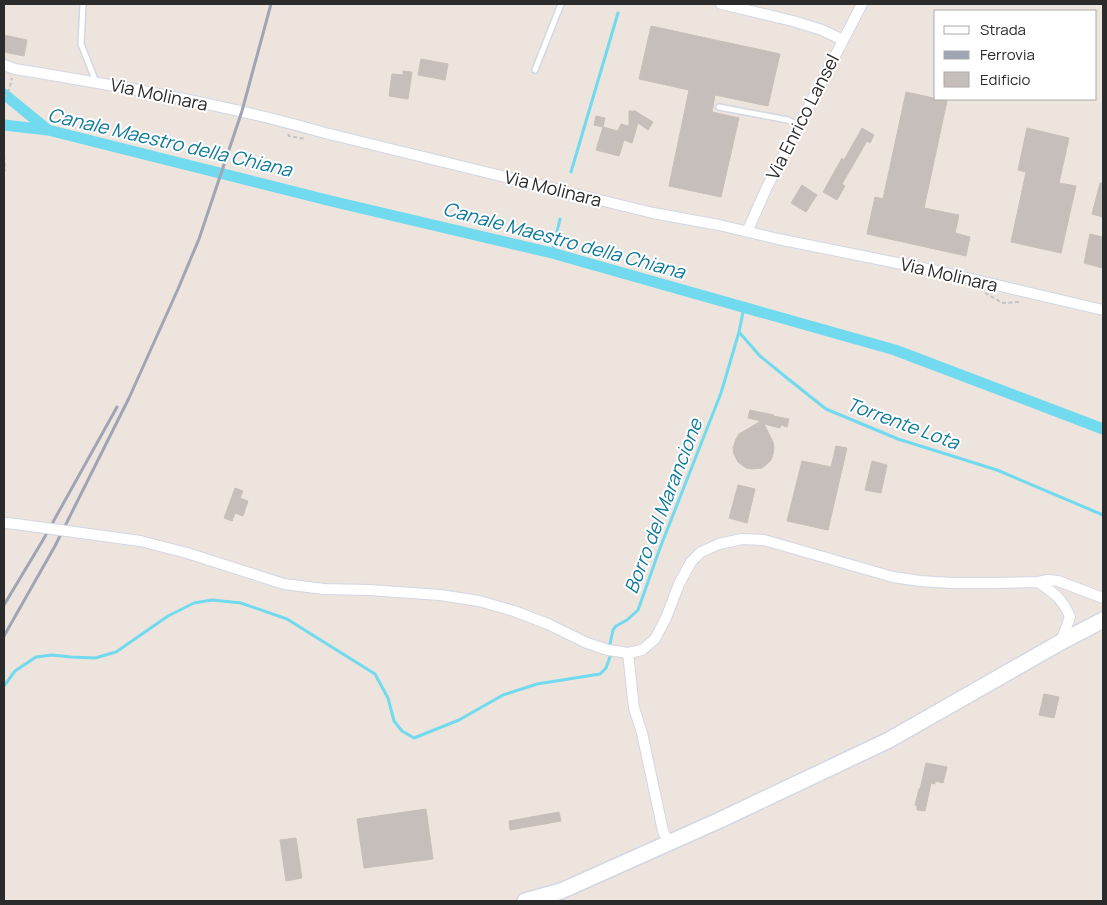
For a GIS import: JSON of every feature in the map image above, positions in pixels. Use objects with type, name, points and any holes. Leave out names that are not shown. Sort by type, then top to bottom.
[{"type":"main road","points":[[525,901],[561,891],[720,820],[890,740],[1103,620]]},
{"type":"street","points":[[721,4],[793,20],[843,40]]},
{"type":"street","name":"Via Enrico Lansel","points":[[746,232],[767,187],[862,4]]},
{"type":"street","name":"Via Molinara","points":[[4,65],[15,69],[97,82],[279,120],[652,213],[719,225],[937,271],[1103,310]]},
{"type":"street","points":[[4,523],[140,541],[188,553],[284,584],[324,589],[440,595],[479,601],[514,611],[548,624],[587,643],[608,650],[628,653],[642,650],[655,639],[666,618],[679,584],[691,562],[701,552],[719,544],[742,539],[764,540],[893,577],[920,581],[993,583],[1048,580],[1058,581],[1103,598]]},
{"type":"street","points":[[1038,582],[1056,594],[1065,605],[1070,617],[1085,629]]},
{"type":"street","points":[[1061,600],[1066,592],[1074,588]]},
{"type":"street","points":[[1061,642],[1070,617]]},
{"type":"street","points":[[628,653],[634,708],[642,733],[663,832],[668,842]]},
{"type":"lane","points":[[83,4],[81,44],[97,82]]},
{"type":"lane","points":[[535,70],[562,4]]},
{"type":"lane","points":[[718,107],[788,120],[799,126]]},
{"type":"path","points":[[4,98],[9,90]]},
{"type":"path","points":[[4,156],[4,172]]},
{"type":"building","points":[[651,26],[780,54],[768,106],[715,95],[712,112],[739,118],[721,197],[669,186],[689,90],[639,79]]},
{"type":"building","points":[[4,35],[27,40],[24,56],[4,52]]},
{"type":"building","points":[[421,59],[448,64],[445,80],[418,75]]},
{"type":"building","points":[[403,71],[412,72],[408,99],[389,96],[392,74],[403,75]]},
{"type":"building","points":[[906,92],[934,98],[934,100],[947,101],[924,208],[959,215],[955,233],[970,237],[966,256],[867,234],[875,197],[883,199]]},
{"type":"building","points":[[629,111],[635,111],[653,122],[648,130],[638,123],[632,143],[624,140],[619,156],[596,150],[603,127],[618,131],[621,124],[629,126]]},
{"type":"building","points":[[596,116],[605,118],[603,127],[594,125]]},
{"type":"building","points":[[862,128],[874,135],[870,143],[867,141],[842,184],[845,186],[837,200],[823,192]]},
{"type":"building","points":[[1027,128],[1069,138],[1059,183],[1076,186],[1061,253],[1011,242],[1026,172],[1018,170]]},
{"type":"building","points":[[1100,183],[1103,183],[1103,217],[1092,214]]},
{"type":"building","points":[[802,185],[817,195],[806,212],[791,203]]},
{"type":"building","points":[[1090,234],[1103,237],[1103,268],[1084,263]]},
{"type":"building","points":[[750,410],[789,419],[787,427],[781,425],[780,428],[764,424],[774,448],[771,460],[762,468],[746,468],[738,462],[734,454],[733,448],[739,434],[761,421],[748,418]]},
{"type":"building","points":[[836,446],[847,448],[828,530],[787,521],[802,461],[831,467]]},
{"type":"building","points":[[872,461],[887,465],[881,493],[865,490]]},
{"type":"building","points":[[738,485],[755,489],[747,523],[729,518]]},
{"type":"building","points":[[235,488],[243,491],[240,498],[248,501],[243,516],[235,513],[232,521],[224,518]]},
{"type":"building","points":[[1044,694],[1059,697],[1054,718],[1039,715]]},
{"type":"building","points":[[926,763],[947,767],[943,783],[935,781],[935,784],[931,783],[925,811],[917,810],[915,805]]},
{"type":"building","points":[[426,809],[433,859],[364,868],[357,819]]},
{"type":"building","points":[[559,812],[561,821],[510,830],[509,821]]},
{"type":"building","points":[[296,838],[302,878],[286,881],[280,840]]},
{"type":"waterway","points":[[571,172],[618,13]]},
{"type":"waterway","points":[[4,94],[48,130]]},
{"type":"waterway","name":"Canale Maestro della Chiana","points":[[4,125],[48,130],[331,201],[552,253],[895,350],[1103,429]]},
{"type":"waterway","points":[[552,253],[560,219]]},
{"type":"waterway","name":"Torrente Lota","points":[[744,307],[739,332],[760,356],[826,409],[898,439],[997,470],[1103,515]]},
{"type":"waterway","name":"Borro del Marancione","points":[[4,686],[15,671],[36,657],[52,655],[95,658],[116,652],[168,616],[194,603],[212,600],[241,603],[287,619],[375,674],[388,698],[394,721],[402,731],[414,738],[459,720],[503,695],[537,684],[600,674],[606,668],[611,654],[610,644],[613,630],[638,610],[660,548],[721,393],[739,332]]},
{"type":"railway","points":[[4,636],[55,546],[129,398],[178,289],[199,239],[242,111],[271,4]]},
{"type":"railway","points":[[4,605],[43,540],[117,407]]}]
